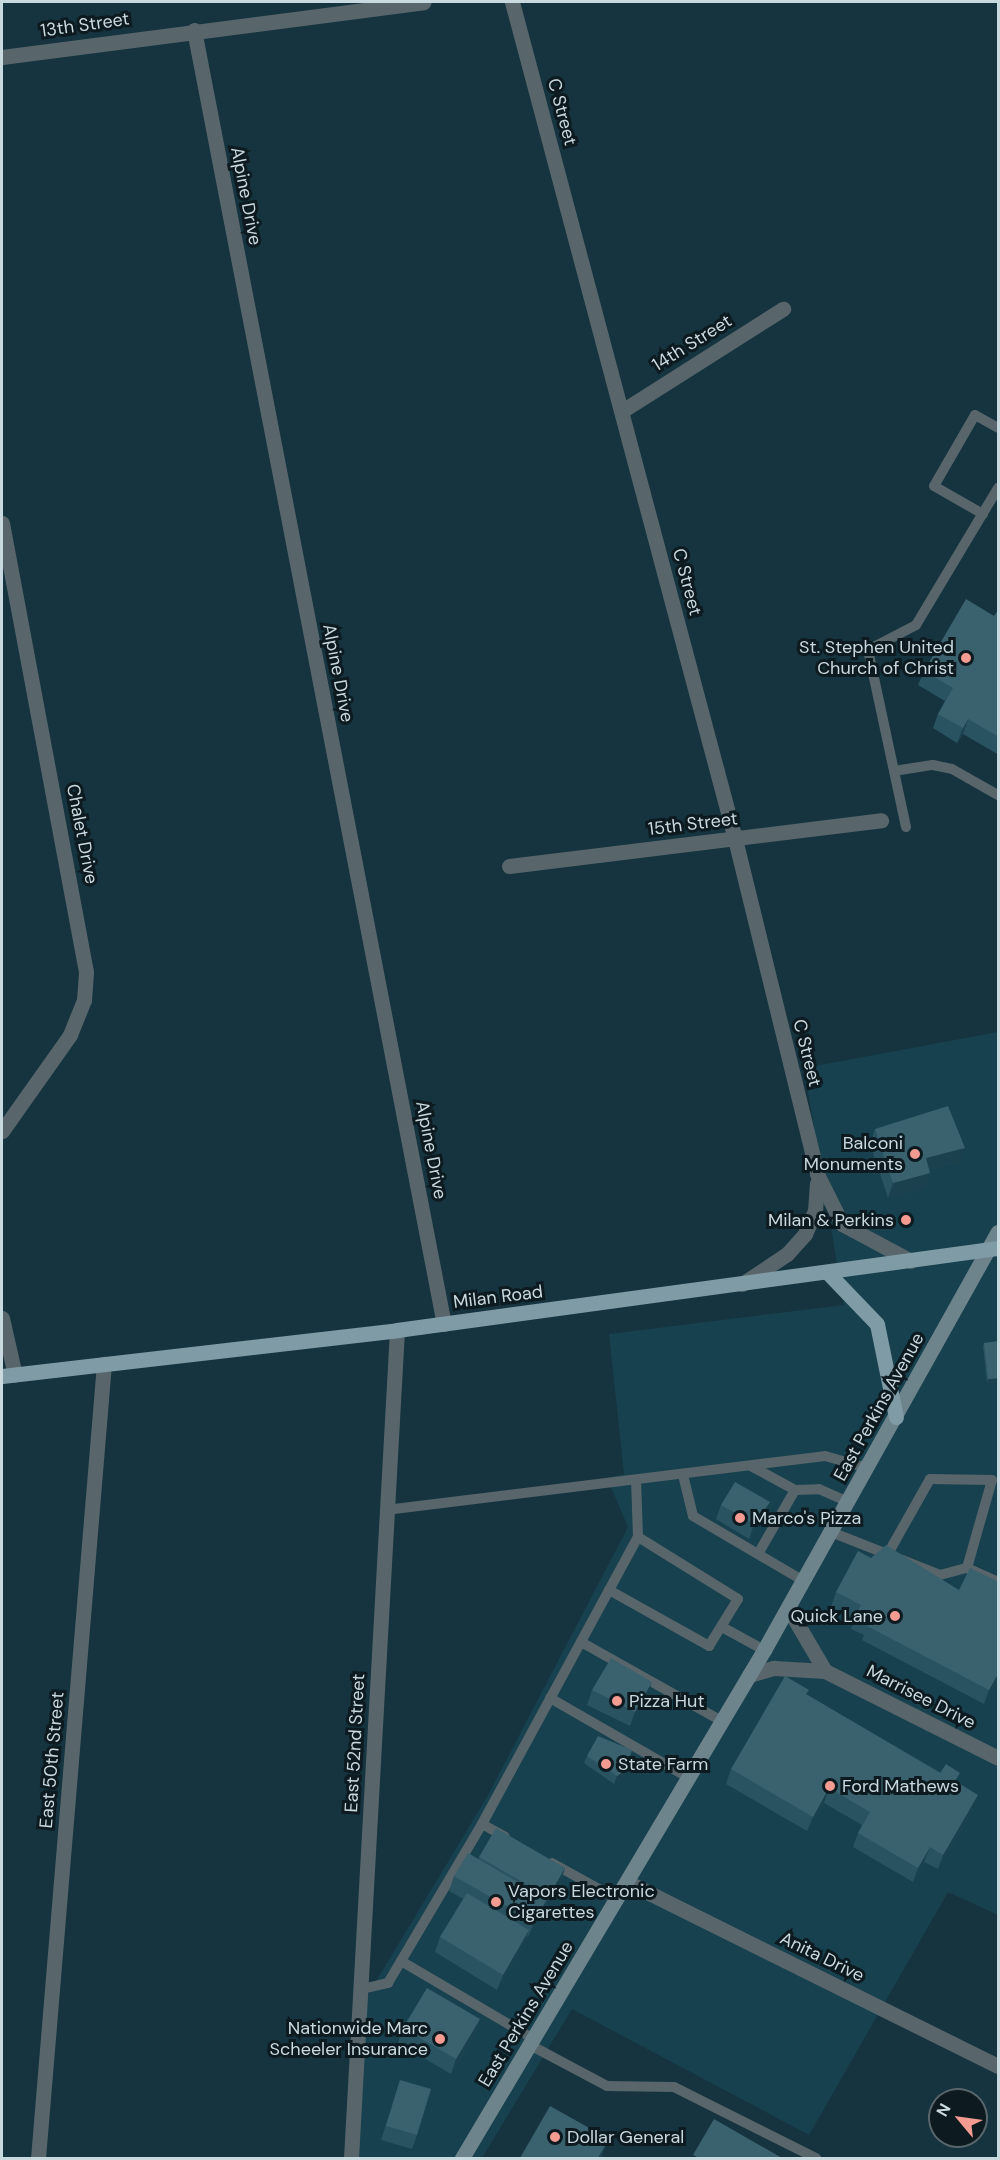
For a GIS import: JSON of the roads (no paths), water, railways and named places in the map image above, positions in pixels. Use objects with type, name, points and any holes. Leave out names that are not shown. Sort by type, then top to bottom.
[{"type":"main road","name":"East Perkins Avenue","points":[[462,2158],[750,1676],[994,1249],[999,1232]]},
{"type":"main road","name":"Milan Road","points":[[8,1375],[444,1324],[829,1274],[994,1249]]},
{"type":"main road","points":[[829,1274],[877,1324],[896,1417]]},
{"type":"street","name":"13th Street","points":[[2,57],[194,30],[423,2]]},
{"type":"street","name":"C Street","points":[[512,2],[735,839],[817,1174],[842,1224],[911,1261]]},
{"type":"street","name":"Alpine Drive","points":[[194,30],[444,1324]]},
{"type":"street","name":"14th Street","points":[[622,411],[783,309]]},
{"type":"street","name":"Chalet Drive","points":[[2,523],[86,972],[84,1000],[70,1035],[2,1131]]},
{"type":"street","name":"15th Street","points":[[509,866],[881,820]]},
{"type":"street","name":"C Street","points":[[739,1285],[787,1254],[806,1234],[816,1206],[817,1174]]},
{"type":"street","points":[[2,1318],[8,1375]]},
{"type":"street","name":"East 52nd Street","points":[[351,2158],[397,1330]]},
{"type":"street","name":"East 50th Street","points":[[38,2158],[104,1364]]},
{"type":"street","points":[[788,1608],[825,1671]]},
{"type":"street","name":"Marrisee Drive","points":[[750,1676],[774,1668],[825,1671],[999,1758]]},
{"type":"street","name":"Anita Drive","points":[[627,1882],[999,2066]]},
{"type":"lane","points":[[983,514],[934,486],[975,415],[999,428]]},
{"type":"lane","points":[[906,827],[868,650],[916,625],[998,491]]},
{"type":"lane","points":[[894,771],[933,765],[952,769],[999,795]]},
{"type":"lane","points":[[386,1510],[825,1456],[867,1468]]},
{"type":"lane","points":[[751,1466],[795,1490],[819,1490],[848,1502]]},
{"type":"lane","points":[[683,1475],[693,1516],[804,1581]]},
{"type":"lane","points":[[890,1551],[930,1479],[992,1480],[967,1568]]},
{"type":"lane","points":[[362,1989],[388,1983],[482,1824],[638,1537],[636,1481]]},
{"type":"lane","points":[[758,1554],[795,1490]]},
{"type":"lane","points":[[831,1532],[865,1549],[890,1551],[940,1575],[967,1568],[999,1582]]},
{"type":"lane","points":[[609,1590],[709,1646],[738,1599],[638,1537]]},
{"type":"lane","points":[[722,1627],[764,1650]]},
{"type":"lane","points":[[580,1642],[722,1721]]},
{"type":"lane","points":[[550,1698],[688,1778]]},
{"type":"lane","points":[[482,1824],[522,1846]]},
{"type":"lane","points":[[542,1858],[617,1899]]},
{"type":"lane","points":[[400,1961],[607,2086],[674,2087],[816,2158]]},
{"type":"place","name":"St. Stephen United Church of Christ","points":[[966,658]]},
{"type":"place","name":"Balconi Monuments","points":[[915,1154]]},
{"type":"place","name":"Milan & Perkins","points":[[906,1220]]},
{"type":"place","name":"Marco's Pizza","points":[[740,1518]]},
{"type":"place","name":"Quick Lane","points":[[895,1616]]},
{"type":"place","name":"Pizza Hut","points":[[617,1701]]},
{"type":"place","name":"State Farm","points":[[606,1764]]},
{"type":"place","name":"Ford Mathews","points":[[830,1786]]},
{"type":"place","name":"Vapors Electronic Cigarettes","points":[[496,1902]]},
{"type":"place","name":"Nationwide Marc Scheeler Insurance","points":[[440,2039]]},
{"type":"place","name":"Dollar General","points":[[555,2137]]}]
